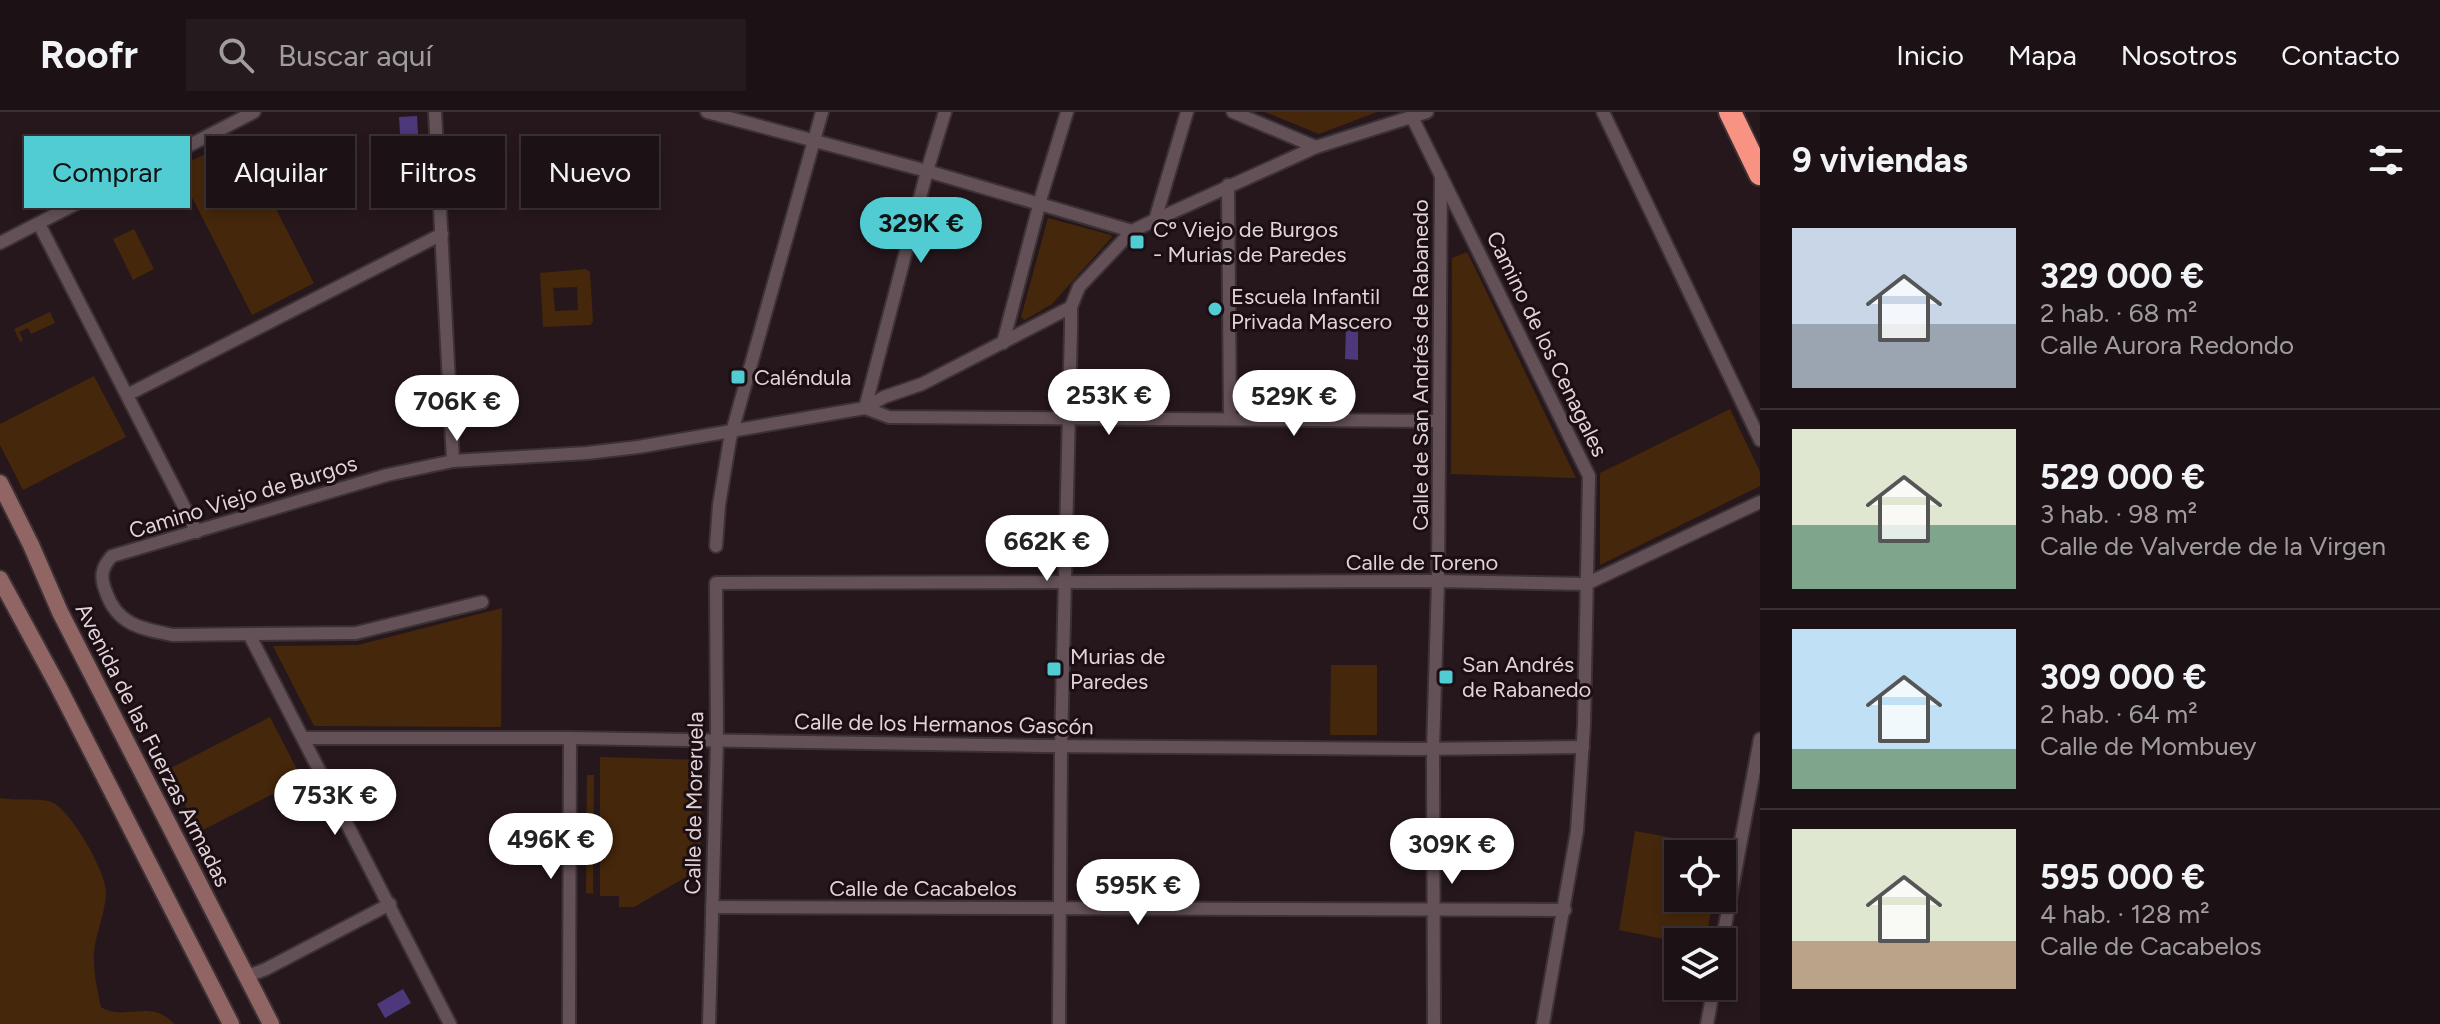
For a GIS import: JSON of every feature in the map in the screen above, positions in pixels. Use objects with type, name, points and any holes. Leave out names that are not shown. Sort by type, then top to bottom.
[{"type":"highway","points":[[1730,112],[1760,174]]},
{"type":"street","points":[[0,243],[254,112]]},
{"type":"street","points":[[435,112],[453,461]]},
{"type":"street","points":[[707,112],[927,171],[1132,231]]},
{"type":"street","points":[[716,546],[719,505],[733,431],[822,112]]},
{"type":"street","points":[[945,112],[865,408],[889,417],[1438,421]]},
{"type":"street","points":[[1003,343],[1067,112]]},
{"type":"street","points":[[1155,220],[1187,112]]},
{"type":"street","points":[[1233,112],[1316,147]]},
{"type":"street","points":[[1059,1024],[1061,746],[1071,307],[1079,287],[1132,231],[1316,147],[1427,112]]},
{"type":"street","points":[[1603,112],[1760,440]]},
{"type":"street","name":"Camino de los Cenagales","points":[[1412,117],[1589,476],[1583,747],[1577,831],[1543,1024]]},
{"type":"street","name":"Calle de San Andrés de Rabanedo","points":[[1434,1024],[1433,749],[1438,581],[1441,173]]},
{"type":"street","points":[[1228,185],[1230,419]]},
{"type":"street","points":[[39,224],[197,532]]},
{"type":"street","points":[[127,395],[442,234]]},
{"type":"street","name":"Camino Viejo de Burgos","points":[[249,634],[173,635],[143,629],[126,621],[111,606],[103,584],[103,566],[112,556],[387,475],[453,461],[587,453],[674,442],[865,408],[884,397],[922,384],[1071,307]]},
{"type":"street","name":"Avenida de las Fuerzas Armadas","points":[[0,483],[60,612],[271,1024]]},
{"type":"street","name":"Calle de Toreno","points":[[716,583],[1438,581],[1586,584],[1760,502]]},
{"type":"street","points":[[0,579],[231,1024]]},
{"type":"street","name":"Calle de Moreruela","points":[[709,1024],[717,741],[716,583]]},
{"type":"street","points":[[450,1024],[249,634],[356,633],[482,602]]},
{"type":"street","name":"Calle de los Hermanos Gascón","points":[[304,738],[570,738],[1433,749],[1583,747]]},
{"type":"street","points":[[569,1024],[570,738]]},
{"type":"street","points":[[1725,928],[1760,739]]},
{"type":"street","points":[[245,973],[253,974],[266,969],[390,904]]},
{"type":"street","name":"Calle de Cacabelos","points":[[712,907],[1565,910]]},
{"type":"street","points":[[1707,1024],[1711,1000]]},
{"type":"shaded area","points":[[1265,112],[1377,112],[1319,134]]},
{"type":"shaded area","points":[[417,116],[418,136],[400,136],[399,117]]},
{"type":"shaded area","points":[[206,154],[206,208],[275,208],[314,283],[252,315],[190,193],[190,162]]},
{"type":"shaded area","points":[[1048,218],[1112,237],[1052,304],[1025,320],[1021,317]]},
{"type":"shaded area","points":[[134,229],[154,269],[133,280],[113,239]]},
{"type":"shaded area","points":[[1467,252],[1576,478],[1451,474],[1452,258]]},
{"type":"shaded area","points":[[586,269],[590,272],[591,325],[543,327],[540,273]],"holes":[[[577,287],[578,310],[555,311],[553,288]]]},
{"type":"shaded area","points":[[50,312],[55,323],[31,334],[28,328],[19,332],[23,340],[20,342],[14,329]]},
{"type":"shaded area","points":[[1346,326],[1358,327],[1358,360],[1345,359]]},
{"type":"shaded area","points":[[94,376],[126,437],[23,490],[0,445],[0,424]]},
{"type":"shaded area","points":[[1730,409],[1760,472],[1760,486],[1600,565],[1600,473]]},
{"type":"shaded area","points":[[502,608],[501,727],[314,726],[273,646],[358,645]]},
{"type":"shaded area","points":[[1331,665],[1377,665],[1377,735],[1330,735]]},
{"type":"shaded area","points":[[270,717],[302,779],[199,832],[167,770]]},
{"type":"shaded area","points":[[600,757],[702,760],[700,869],[634,907],[619,907],[619,896],[600,896]]},
{"type":"shaded area","points":[[587,775],[594,775],[593,894],[586,893]]},
{"type":"shaded area","points":[[0,798],[49,801],[66,814],[93,855],[106,891],[94,952],[101,1007],[119,1012],[156,1012],[174,1024],[0,1024]]},
{"type":"shaded area","points":[[1635,831],[1685,840],[1664,840],[1664,912],[1711,912],[1708,928],[1664,928],[1664,939],[1619,930]]},
{"type":"shaded area","points":[[403,989],[411,1003],[385,1018],[377,1004]]},
{"type":"place","name":"Cº Viejo de Burgos - Murias de Paredes","points":[[1137,242]]},
{"type":"place","name":"Escuela Infantil Privada Mascero","points":[[1215,309]]},
{"type":"place","name":"Caléndula","points":[[738,377]]},
{"type":"place","name":"Murias de Paredes","points":[[1054,669]]},
{"type":"place","name":"San Andrés de Rabanedo","points":[[1446,677]]}]
